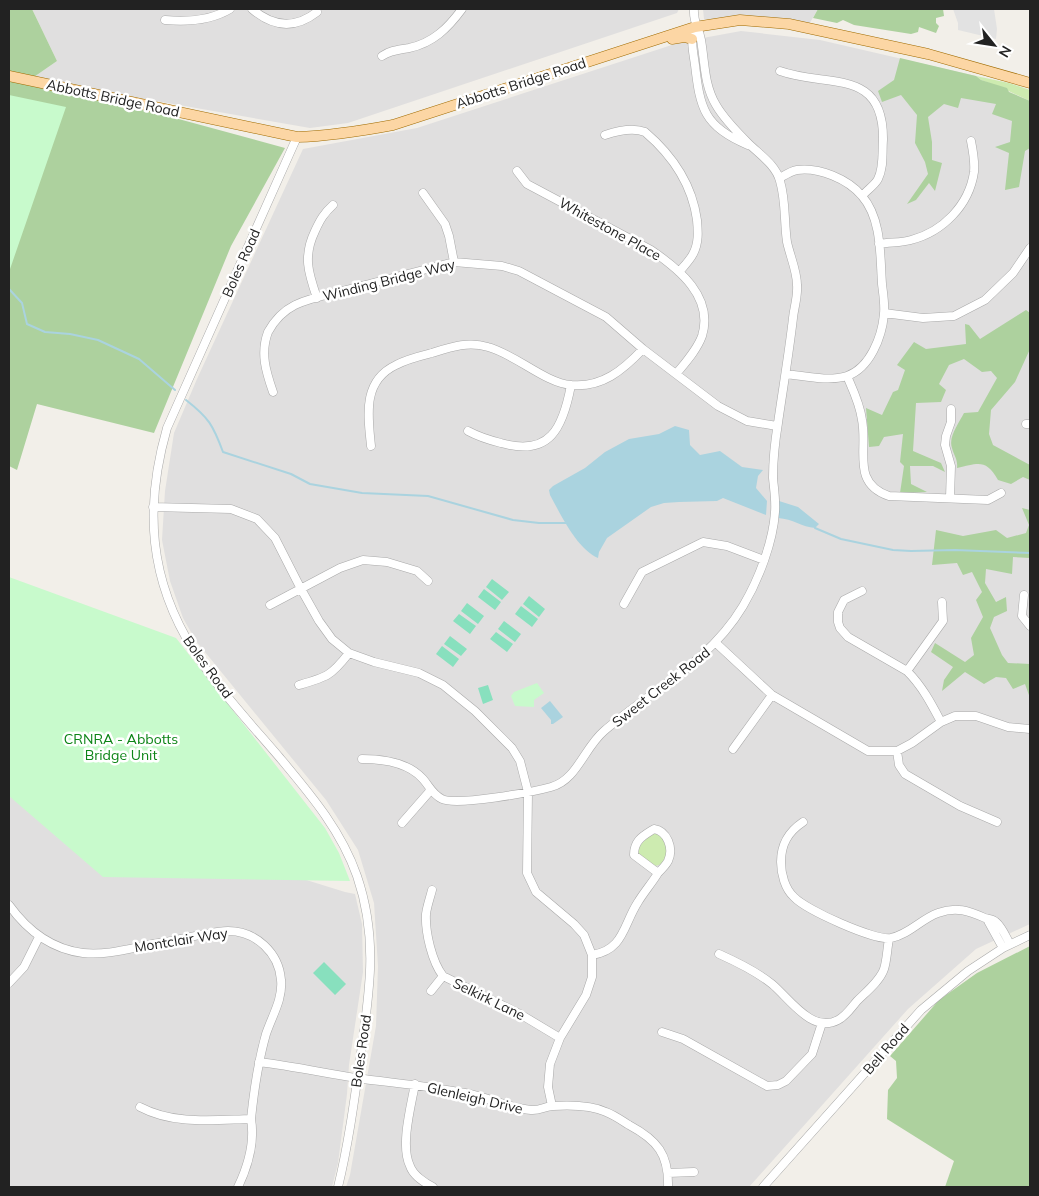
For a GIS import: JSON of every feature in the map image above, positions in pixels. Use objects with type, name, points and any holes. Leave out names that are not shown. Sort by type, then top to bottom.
[{"type":"main road","name":"Abbotts Bridge Road","points":[[9,76],[297,137],[351,133],[392,125],[696,27],[740,20],[789,24],[928,54],[1030,83]]},
{"type":"main road","points":[[623,49],[636,50],[684,37],[692,39]]},
{"type":"street","points":[[165,20],[194,21],[206,19],[230,9]]},
{"type":"street","points":[[252,9],[264,17],[288,24],[298,23],[317,12]]},
{"type":"street","points":[[382,56],[390,51],[422,45],[435,38],[447,28],[462,9]]},
{"type":"street","points":[[694,9],[696,27],[701,37],[705,76],[710,93],[730,124],[761,155],[780,178],[796,170],[825,173],[845,182],[862,196],[874,220],[880,244],[884,313],[879,337],[871,356],[859,368],[847,376],[827,378],[786,374]]},
{"type":"street","points":[[696,27],[692,39],[701,106],[722,133],[750,146]]},
{"type":"street","points":[[780,71],[796,76],[832,80],[861,88],[873,99],[880,112],[883,135],[882,164],[878,179],[862,196]]},
{"type":"street","points":[[605,135],[618,130],[641,130],[645,132],[666,151],[689,187],[694,203],[698,234],[694,253],[679,272]]},
{"type":"street","name":"Boles Road","points":[[297,137],[167,428],[154,483],[154,536],[157,561],[166,594],[184,635],[210,673],[302,784],[335,828],[357,876],[369,927],[371,954],[370,982],[357,1078],[338,1187]]},
{"type":"street","points":[[880,244],[910,240],[939,229],[955,214],[967,195],[974,173],[972,141]]},
{"type":"street","name":"Whitestone Place","points":[[517,172],[527,184],[651,250],[679,272],[694,288],[704,309],[702,336],[697,346],[676,374]]},
{"type":"street","name":"Sweet Creek Road","points":[[362,760],[382,759],[408,768],[422,779],[430,791],[444,800],[460,802],[528,792],[562,783],[572,774],[586,752],[602,733],[678,677],[716,643],[743,605],[764,560],[773,532],[775,508],[773,476],[797,284],[787,240],[780,178]]},
{"type":"street","points":[[423,193],[445,224],[454,262]]},
{"type":"street","points":[[317,298],[308,270],[308,250],[323,215],[333,205]]},
{"type":"street","points":[[884,313],[923,318],[954,316],[985,300],[1013,273],[1030,248]]},
{"type":"street","name":"Winding Bridge Way","points":[[272,392],[265,366],[264,348],[268,333],[283,312],[295,305],[317,298],[454,262],[502,266],[519,271],[606,316],[643,349],[718,406],[747,421],[778,426]]},
{"type":"street","points":[[372,446],[368,416],[369,399],[375,384],[394,365],[457,345],[473,344],[502,352],[559,383],[571,385],[588,384],[613,376],[627,366],[643,349]]},
{"type":"street","points":[[847,376],[863,421],[866,476],[870,486],[878,493],[889,496],[988,500],[1001,493]]},
{"type":"street","points":[[468,432],[513,446],[524,448],[536,446],[546,440],[563,418],[571,385]]},
{"type":"street","points":[[950,498],[951,466],[945,445],[951,422],[951,409]]},
{"type":"street","points":[[153,507],[231,509],[257,519],[275,538],[301,589],[332,640],[349,653],[374,662],[419,673],[443,685],[496,730],[512,748],[520,761],[528,792],[527,873],[536,892],[574,924],[584,935],[592,955],[592,977],[586,995],[560,1038],[550,1064],[548,1087],[552,1106]]},
{"type":"street","points":[[624,604],[642,572],[703,542],[727,546],[764,560]]},
{"type":"street","points":[[270,605],[340,568],[363,560],[387,562],[417,572],[428,581]]},
{"type":"street","points":[[862,591],[844,600],[838,612],[840,628],[848,637],[907,672],[915,679],[925,692],[941,722]]},
{"type":"street","points":[[1024,595],[1022,616],[1030,626]]},
{"type":"street","points":[[907,672],[943,621],[942,602]]},
{"type":"street","points":[[716,643],[772,695],[868,751],[897,751],[912,743],[941,722],[955,716],[976,716],[1008,727],[1030,729]]},
{"type":"street","points":[[299,685],[323,678],[336,668],[349,653]]},
{"type":"street","points":[[733,749],[772,695]]},
{"type":"street","points":[[897,751],[899,765],[905,774],[960,806],[997,822]]},
{"type":"street","points":[[402,822],[430,791]]},
{"type":"street","points":[[803,822],[793,828],[785,839],[781,855],[781,870],[793,897],[804,906],[830,919],[871,935],[889,939],[905,934],[937,913],[958,909],[971,911],[996,922],[1007,946]]},
{"type":"street","points":[[592,955],[611,949],[637,903],[668,861],[670,852],[665,834],[660,830],[654,829],[637,840],[634,854],[658,873]]},
{"type":"street","name":"Selkirk Lane","points":[[432,890],[426,914],[432,955],[443,976],[520,1014],[560,1038]]},
{"type":"street","name":"Montclair Way","points":[[9,905],[23,923],[39,937],[66,949],[96,954],[228,931],[238,932],[256,939],[266,946],[280,969],[282,981],[279,1000],[267,1032],[259,1062],[250,1119],[252,1134],[250,1152],[238,1187]]},
{"type":"street","name":"Bell Road","points":[[763,1187],[921,1010],[954,981],[1007,946],[1030,935]]},
{"type":"street","points":[[9,983],[30,957],[39,937]]},
{"type":"street","points":[[719,954],[746,967],[772,984],[796,1008],[812,1019],[822,1023],[836,1021],[845,1015],[875,982],[884,970],[889,939]]},
{"type":"street","points":[[431,991],[443,976]]},
{"type":"street","points":[[662,1032],[683,1039],[768,1086],[778,1085],[786,1081],[812,1054],[822,1023]]},
{"type":"street","name":"Glenleigh Drive","points":[[259,1062],[468,1093],[514,1108],[534,1111],[552,1106],[582,1106],[604,1111],[648,1135],[659,1147],[668,1173],[668,1187]]},
{"type":"street","points":[[415,1084],[406,1154],[409,1166],[413,1172],[433,1187]]},
{"type":"street","points":[[140,1107],[158,1115],[178,1120],[250,1119]]},
{"type":"street","points":[[668,1173],[694,1172]]},
{"type":"shaded area","points":[[32,9],[679,9],[677,13],[348,123],[310,128],[31,79],[57,61]]},
{"type":"shaded area","points":[[703,9],[818,9],[808,26],[771,21],[704,19]]},
{"type":"shaded area","points":[[953,9],[994,9],[997,29],[996,39],[958,30],[958,23]]},
{"type":"shaded area","points":[[741,31],[820,40],[976,76],[981,80],[1000,86],[1030,101],[1030,924],[976,949],[908,1009],[749,1187],[346,1187],[350,1175],[376,1026],[378,966],[374,903],[358,850],[326,800],[196,641],[183,618],[170,581],[162,540],[165,491],[174,433],[303,149],[417,128],[681,42]]},
{"type":"shaded area","points":[[9,788],[355,894],[362,924],[363,972],[349,1065],[338,1163],[332,1187],[9,1187]]},
{"type":"green space","points":[[9,9],[32,9],[57,61],[31,79],[285,148],[231,246],[154,433],[37,404],[17,470],[9,466]]},
{"type":"green space","points":[[818,9],[943,9],[944,16],[936,18],[936,23],[939,26],[936,33],[919,27],[918,32],[911,34],[854,25],[843,20],[837,23],[813,18]]},
{"type":"green space","points":[[900,58],[976,76],[981,80],[1007,88],[1009,92],[1030,101],[1030,148],[1025,151],[1019,187],[1005,190],[1009,153],[995,147],[1010,142],[1012,121],[992,114],[996,104],[961,98],[958,108],[944,104],[928,117],[932,142],[932,160],[942,163],[935,191],[929,183],[916,200],[907,204],[928,174],[925,162],[915,143],[917,115],[901,95],[882,102],[878,91],[894,80]]},
{"type":"green space","points":[[976,76],[1009,83],[1030,90],[1030,101],[981,80]]},
{"type":"green space","points":[[9,95],[66,107],[9,272]]},
{"type":"green space","points":[[1026,310],[1030,313],[1030,349],[1015,382],[991,410],[989,434],[993,445],[1030,465],[1030,480],[1023,477],[1011,484],[998,480],[990,469],[981,464],[957,468],[951,444],[955,430],[964,413],[978,412],[997,378],[991,371],[982,372],[964,359],[949,365],[939,384],[946,390],[941,402],[916,403],[913,451],[941,463],[945,472],[933,466],[910,466],[911,484],[927,492],[900,493],[904,466],[900,462],[903,434],[884,437],[879,446],[869,447],[866,408],[882,415],[893,392],[898,390],[905,370],[897,365],[914,342],[926,349],[966,344],[965,324],[969,325],[980,339]]},
{"type":"green space","points":[[1022,508],[1030,510],[1030,558],[1013,557],[1012,574],[986,569],[985,583],[996,602],[1006,597],[1007,611],[994,617],[990,628],[1002,655],[1008,663],[1030,664],[1030,698],[1025,684],[1013,689],[1006,678],[996,677],[984,684],[965,672],[942,691],[944,680],[953,667],[931,652],[935,643],[965,662],[974,655],[971,638],[983,617],[976,600],[982,592],[972,572],[963,575],[957,563],[932,565],[936,530],[963,536],[996,530],[1007,538],[1026,533],[1029,525]]},
{"type":"green space","name":"CRNRA - Abbotts Bridge Unit","points":[[9,577],[176,638],[325,828],[339,853],[350,881],[103,877],[9,796]]},
{"type":"green space","points":[[492,579],[509,592],[502,600],[486,587]]},
{"type":"green space","points":[[484,589],[501,602],[495,610],[478,597]]},
{"type":"green space","points":[[529,596],[545,609],[539,617],[523,604]]},
{"type":"green space","points":[[467,603],[484,616],[478,624],[461,611]]},
{"type":"green space","points":[[521,606],[538,619],[532,627],[515,614]]},
{"type":"green space","points":[[459,614],[476,626],[470,634],[453,621]]},
{"type":"green space","points":[[504,621],[521,634],[515,642],[498,629]]},
{"type":"green space","points":[[496,632],[513,644],[507,652],[490,639]]},
{"type":"green space","points":[[450,636],[467,649],[461,656],[444,644]]},
{"type":"green space","points":[[442,646],[459,659],[453,667],[436,654]]},
{"type":"green space","points":[[537,683],[544,693],[534,700],[534,707],[515,706],[511,696],[514,692]]},
{"type":"green space","points":[[488,685],[493,700],[483,704],[478,688]]},
{"type":"green space","points":[[654,832],[658,832],[661,836],[667,851],[665,861],[655,866],[641,858],[638,850],[643,842]]},
{"type":"green space","points":[[1030,946],[1030,1187],[945,1187],[954,1161],[887,1119],[888,1090],[897,1078],[896,1061],[890,1056],[939,1000],[977,973]]},
{"type":"green space","points":[[324,962],[346,984],[335,995],[313,973]]},
{"type":"water","points":[[675,426],[689,430],[690,445],[700,455],[720,451],[742,467],[763,470],[758,476],[756,488],[767,501],[766,515],[723,498],[717,501],[664,503],[651,507],[607,538],[599,552],[598,558],[590,554],[570,531],[549,490],[585,468],[605,452],[629,439],[659,434]]},
{"type":"water","points":[[779,501],[798,507],[819,524],[815,528],[778,518]]},
{"type":"water","points":[[550,701],[563,717],[553,724],[551,724],[551,720],[541,708]]},
{"type":"waterway","points":[[9,289],[22,303],[27,324],[45,332],[70,334],[98,340],[139,359],[175,390]]},
{"type":"waterway","points":[[186,400],[209,423],[223,452],[291,474],[310,484],[362,493],[428,496],[513,520],[539,523],[567,523]]},
{"type":"waterway","points":[[815,528],[841,539],[893,550],[1030,553]]}]
